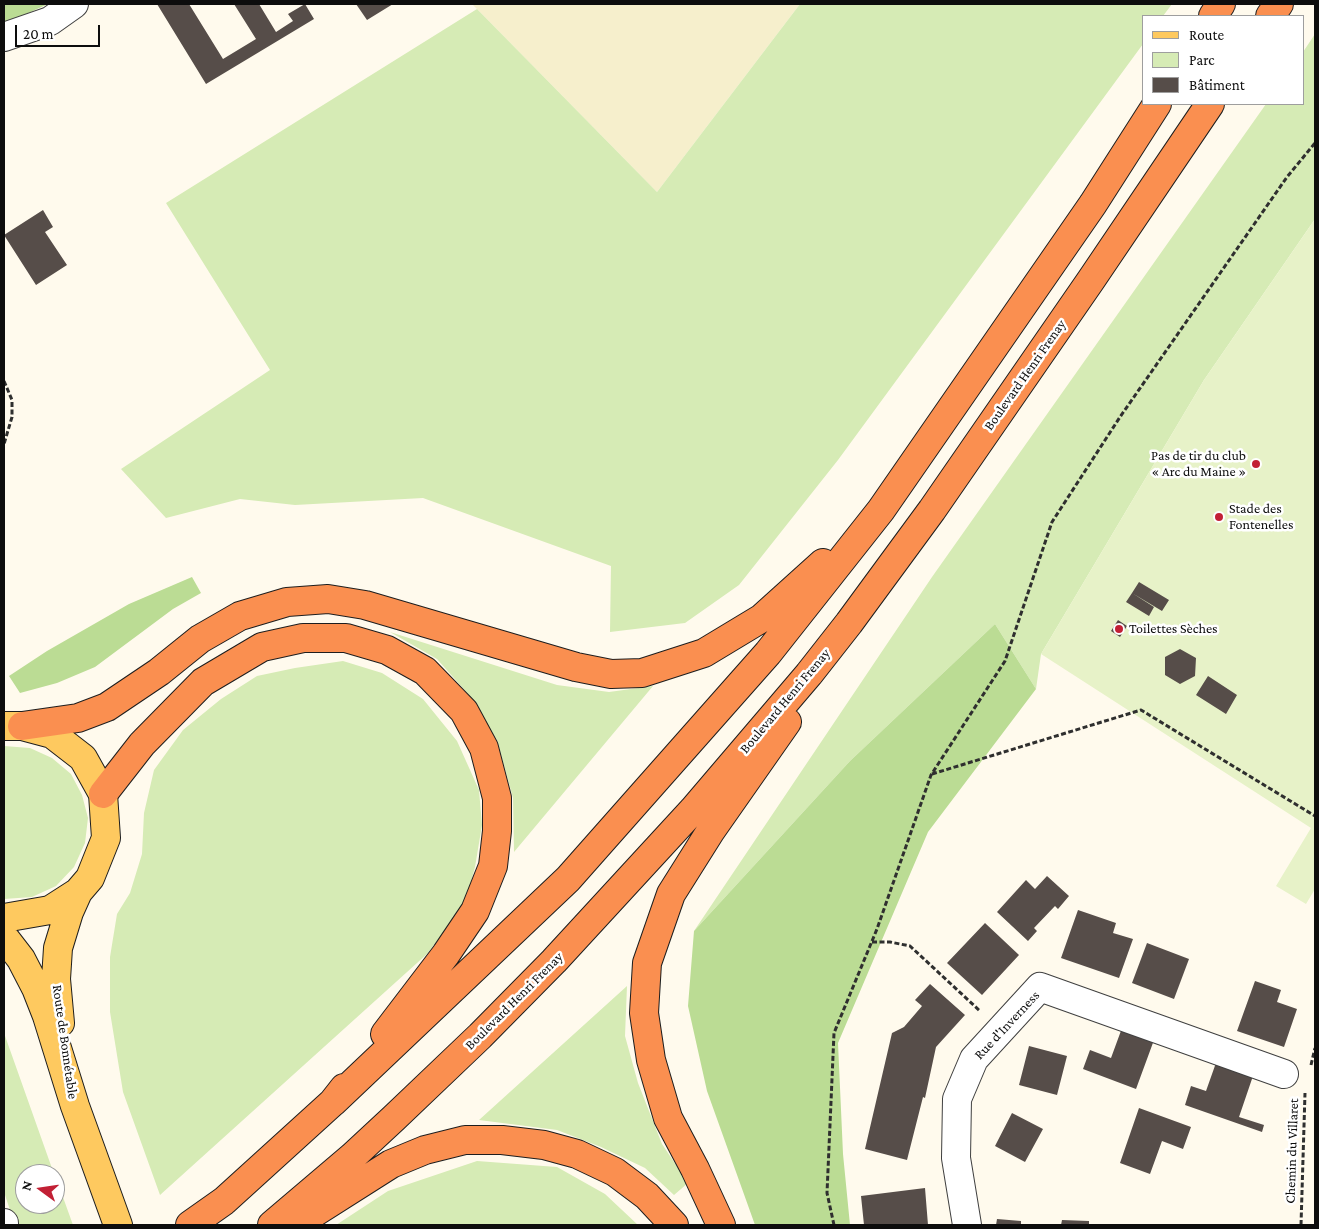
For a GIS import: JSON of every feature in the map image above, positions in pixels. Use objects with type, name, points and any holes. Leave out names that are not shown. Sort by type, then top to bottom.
[{"type":"highway","points":[[1214,15],[1221,4]]},
{"type":"highway","points":[[1271,15],[1279,4]]},
{"type":"highway","points":[[190,1225],[224,1202],[333,1102],[568,879],[768,653],[881,510],[1093,204],[1156,105]]},
{"type":"highway","name":"Boulevard Henri Frenay","points":[[280,1225],[480,1036],[554,961],[693,810],[809,674],[849,623],[943,493],[1209,105]]},
{"type":"highway","points":[[13,726],[78,718],[107,707],[159,672],[200,639],[240,616],[287,602],[328,599],[365,605],[576,667],[611,674],[642,673],[704,653],[762,618],[881,510]]},
{"type":"highway","points":[[721,1225],[696,1169],[668,1118],[651,1060],[644,1014],[648,962],[671,894],[710,832],[832,658],[849,623]]},
{"type":"highway","points":[[103,794],[142,744],[203,682],[262,647],[303,638],[346,638],[387,650],[426,671],[464,711],[484,748],[497,798],[497,830],[493,866],[475,911],[446,954],[333,1102]]},
{"type":"highway","points":[[280,1225],[391,1164],[425,1150],[465,1140],[502,1140],[544,1145],[577,1154],[615,1172],[647,1196],[674,1225]]},
{"type":"main road","name":"Route de Bonnétable","points":[[13,726],[52,734],[83,758],[103,794],[106,838],[90,878],[78,892],[69,912],[58,948],[56,978],[58,1012],[75,1106]]},
{"type":"main road","name":"Route de Bonnétable","points":[[4,918],[50,910],[78,892]]},
{"type":"main road","name":"Route de Bonnétable","points":[[4,937],[21,959],[36,988],[47,1016],[75,1106]]},
{"type":"main road","points":[[75,1106],[118,1225]]},
{"type":"street","points":[[4,37],[50,21],[74,4]]},
{"type":"street","name":"Rue d'Inverness","points":[[967,1225],[956,1158],[957,1099],[974,1058],[1040,987],[1295,1082]]},
{"type":"path","points":[[834,1225],[827,1193],[834,1033],[872,942],[931,774],[1005,661],[1052,522],[1120,417],[1287,177],[1315,143]]},
{"type":"path","points":[[4,381],[12,400],[12,417],[4,444]]},
{"type":"path","points":[[931,774],[1141,710],[1315,816]]},
{"type":"path","points":[[872,942],[890,942],[910,946],[1001,1030]]},
{"type":"path","points":[[1311,1066],[1315,1048]]},
{"type":"path","name":"Chemin du Villaret","points":[[1295,1082],[1301,1225]]},
{"type":"shaded area","points":[[472,4],[800,4],[657,192]]},
{"type":"green space","points":[[4,4],[48,4],[4,24]]},
{"type":"green space","points":[[800,4],[1172,4],[1164,15],[1142,15],[1142,45],[838,460],[739,585],[685,623],[610,632],[611,566],[423,498],[295,505],[240,499],[166,518],[121,469],[270,370],[166,203],[477,9],[657,192]]},
{"type":"green space","points":[[1315,34],[1315,219],[1204,380],[1041,654],[1036,689],[995,624],[850,761],[694,931],[932,577],[1265,105],[1304,105],[1304,50]]},
{"type":"green space","name":"Pas de tir du club « Arc du Maine »","points":[[1315,219],[1315,889],[1306,904],[1276,886],[1311,828],[1041,654],[1204,380]]},
{"type":"green space","points":[[192,577],[201,593],[173,609],[95,667],[57,683],[20,693],[9,676],[47,651],[129,604]]},
{"type":"green space","points":[[995,624],[1036,689],[928,832],[838,1043],[843,1154],[850,1225],[755,1225],[707,1091],[688,1006],[694,931],[850,761]]},
{"type":"green space","points":[[390,632],[557,685],[609,692],[653,686],[514,852],[513,798],[497,740],[469,695],[437,659]]},
{"type":"green space","points":[[343,661],[382,673],[423,699],[457,741],[479,790],[482,825],[475,867],[465,904],[427,954],[160,1195],[123,1092],[110,1012],[110,957],[117,914],[130,893],[142,854],[144,813],[154,770],[183,730],[221,699],[257,676]]},
{"type":"green space","points":[[4,746],[30,748],[52,758],[71,774],[82,795],[88,818],[85,843],[74,867],[56,886],[32,897],[4,899]]},
{"type":"green space","points":[[627,986],[625,1036],[638,1083],[662,1144],[688,1183],[674,1195],[645,1168],[601,1147],[557,1130],[479,1120]]},
{"type":"green space","points":[[4,1033],[50,1164],[15,1164],[15,1214],[65,1214],[65,1203],[73,1225],[15,1225],[4,1192]]},
{"type":"green space","points":[[477,1161],[557,1167],[605,1194],[638,1225],[336,1225],[388,1191]]},
{"type":"building","points":[[157,4],[189,4],[223,59],[256,39],[234,4],[259,4],[276,32],[293,21],[288,14],[305,4],[314,19],[206,84]]},
{"type":"building","points":[[356,4],[393,4],[367,20]]},
{"type":"building","points":[[43,210],[53,227],[45,232],[67,265],[36,285],[4,235]]},
{"type":"building","points":[[1139,582],[1169,600],[1162,611],[1132,593]]},
{"type":"building","points":[[1132,593],[1154,607],[1149,616],[1126,602]]},
{"type":"building","name":"Toilettes Sèches","points":[[1118,620],[1127,626],[1120,637],[1111,631]]},
{"type":"building","points":[[1180,649],[1196,658],[1195,676],[1180,684],[1165,675],[1165,657]]},
{"type":"building","points":[[1208,676],[1237,695],[1226,714],[1196,695]]},
{"type":"building","points":[[1047,876],[1069,896],[1058,909],[1055,906],[1034,928],[1037,931],[1028,941],[997,912],[1026,880],[1035,889]]},
{"type":"building","points":[[1078,910],[1116,923],[1113,933],[1133,939],[1119,978],[1061,958]]},
{"type":"building","points":[[985,923],[1019,955],[982,995],[947,963]]},
{"type":"building","points":[[1147,943],[1189,959],[1174,999],[1132,983]]},
{"type":"building","points":[[1255,981],[1281,990],[1277,1002],[1297,1009],[1284,1047],[1237,1031]]},
{"type":"building","points":[[930,984],[965,1015],[936,1047],[925,1098],[923,1097],[907,1160],[865,1149],[892,1033],[904,1027],[922,1006],[915,1000]]},
{"type":"building","points":[[1122,1028],[1154,1040],[1136,1089],[1083,1069],[1090,1050],[1111,1058]]},
{"type":"building","points":[[1029,1046],[1067,1056],[1057,1095],[1019,1085]]},
{"type":"building","points":[[1217,1060],[1254,1073],[1239,1117],[1264,1125],[1262,1132],[1185,1105],[1191,1086],[1206,1091]]},
{"type":"building","points":[[1139,1108],[1191,1127],[1183,1149],[1162,1141],[1150,1174],[1120,1163]]},
{"type":"building","points":[[1012,1113],[1043,1129],[1025,1162],[995,1146]]},
{"type":"building","points":[[925,1188],[928,1225],[864,1225],[861,1196]]},
{"type":"building","points":[[997,1219],[1021,1221],[1021,1225],[996,1225]]},
{"type":"building","points":[[1062,1220],[1089,1221],[1089,1225],[1061,1225]]},
{"type":"place","name":"Pas de tir du club « Arc du Maine »","points":[[1256,464]]},
{"type":"place","name":"Stade des Fontenelles","points":[[1219,517]]},
{"type":"place","name":"Toilettes Sèches","points":[[1119,629]]}]
